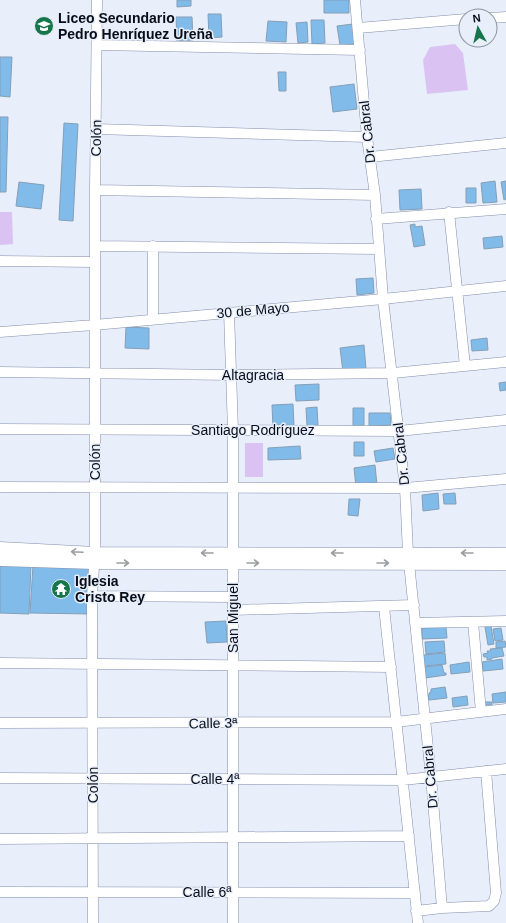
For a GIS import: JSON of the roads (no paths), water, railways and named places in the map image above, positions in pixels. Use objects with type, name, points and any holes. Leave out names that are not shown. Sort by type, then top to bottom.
[{"type":"main road","points":[[0,548],[94,558]]},
{"type":"main road","points":[[0,560],[94,558],[409,558],[506,554]]},
{"type":"main road","points":[[409,558],[506,564]]},
{"type":"street","name":"Colón","points":[[94,923],[92,596],[95,488],[94,326],[98,0]]},
{"type":"street","name":"Dr. Cabral","points":[[355,0],[367,137],[405,488],[409,558],[431,777],[442,908]]},
{"type":"street","points":[[358,28],[458,20]]},
{"type":"street","points":[[97,45],[360,50]]},
{"type":"street","points":[[96,129],[367,137]]},
{"type":"street","points":[[370,157],[506,142]]},
{"type":"street","points":[[95,190],[374,195]]},
{"type":"street","points":[[376,219],[449,212],[506,209]]},
{"type":"street","points":[[449,212],[465,366]]},
{"type":"street","points":[[95,246],[379,249]]},
{"type":"street","points":[[153,246],[153,319]]},
{"type":"street","points":[[0,261],[95,262]]},
{"type":"street","name":"30 de Mayo","points":[[0,332],[94,326],[153,319],[384,299],[506,286]]},
{"type":"street","name":"San Miguel","points":[[229,312],[233,431],[233,923]]},
{"type":"street","name":"Altagracia","points":[[0,372],[232,375],[392,373],[506,362]]},
{"type":"street","name":"Santiago Rodríguez","points":[[0,429],[399,431],[506,420]]},
{"type":"street","points":[[0,487],[405,488],[506,479]]},
{"type":"street","points":[[92,596],[233,597]]},
{"type":"street","points":[[233,610],[414,606]]},
{"type":"street","points":[[384,607],[418,923]]},
{"type":"street","points":[[415,623],[506,621]]},
{"type":"street","points":[[473,622],[481,712]]},
{"type":"street","points":[[0,663],[390,667]]},
{"type":"street","name":"Calle 3ª","points":[[0,723],[93,724],[396,722],[506,709]]},
{"type":"street","name":"Calle 4ª","points":[[0,778],[403,780],[506,769]]},
{"type":"street","points":[[416,912],[442,908],[488,906],[492,904],[496,897],[486,771]]},
{"type":"street","points":[[0,839],[409,836]]},
{"type":"street","name":"Calle 6ª","points":[[0,892],[415,893]]},
{"type":"place","name":"Liceo Secundario Pedro Henríquez Ureña","points":[[44,26]]},
{"type":"place","name":"Iglesia Cristo Rey","points":[[61,589]]}]
